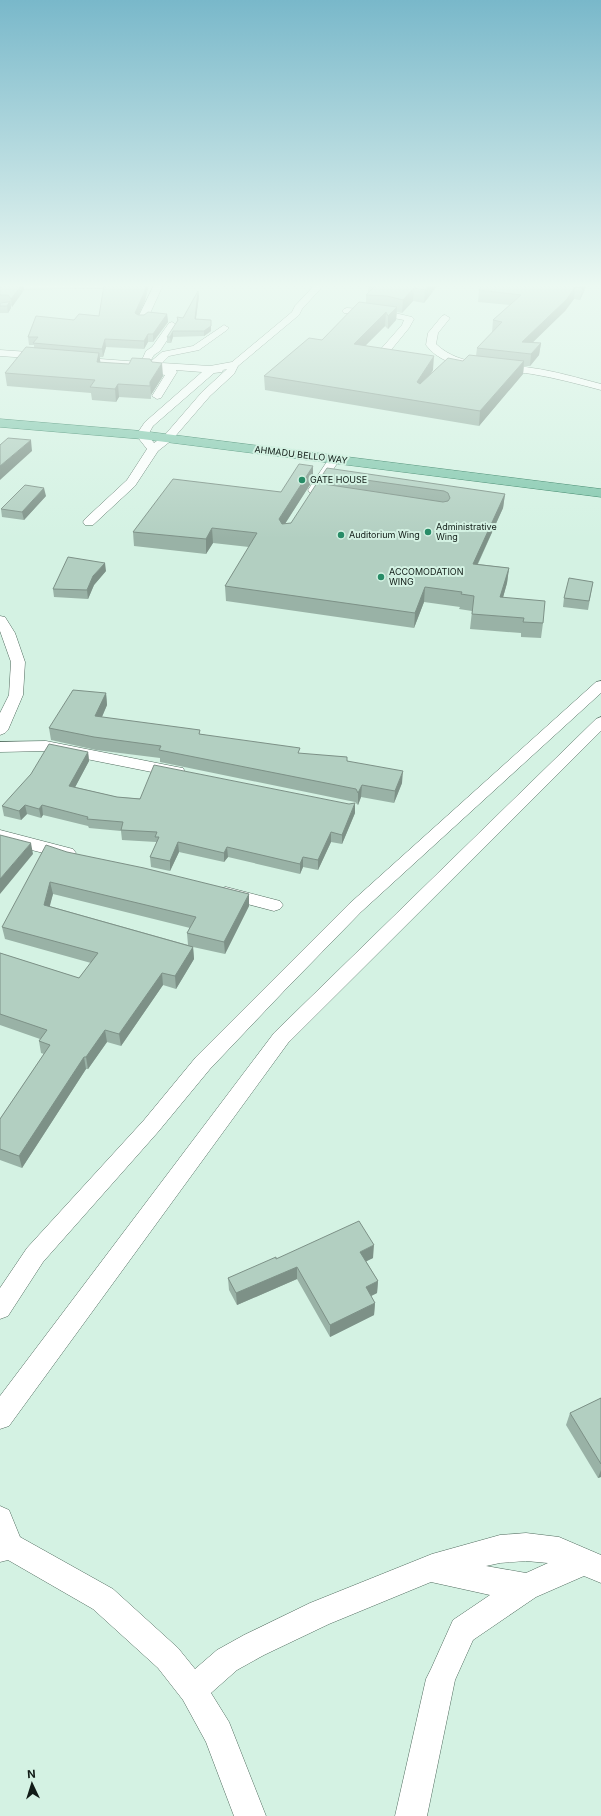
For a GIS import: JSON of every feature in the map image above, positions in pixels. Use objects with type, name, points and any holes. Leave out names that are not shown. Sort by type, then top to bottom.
[{"type":"main road","name":"AHMADU BELLO WAY","points":[[0,411],[172,432],[554,474]]},
{"type":"main road","name":"AHMADU BELLO WAY","points":[[0,423],[146,429]]},
{"type":"main road","name":"AHMADU BELLO WAY","points":[[172,432],[334,459],[601,493]]},
{"type":"street","points":[[145,370],[172,372],[157,396]]},
{"type":"street","points":[[153,449],[146,429],[211,370]]},
{"type":"street","points":[[89,522],[131,483],[144,466],[153,449],[172,432],[230,370]]},
{"type":"street","points":[[522,370],[601,387]]},
{"type":"street","points":[[306,503],[334,459]]},
{"type":"street","points":[[314,490],[320,494],[343,497]]},
{"type":"street","points":[[0,620],[8,634],[18,662],[16,696],[0,730]]},
{"type":"street","points":[[0,1308],[35,1255],[151,1126],[203,1063],[277,986],[355,908],[601,685]]},
{"type":"street","points":[[0,1417],[282,1038],[601,722]]},
{"type":"street","points":[[0,747],[46,746],[194,776]]},
{"type":"street","points":[[0,836],[84,857]]},
{"type":"street","points":[[213,890],[274,905]]},
{"type":"street","points":[[0,1519],[5,1547],[103,1599],[168,1658],[193,1690],[218,1733],[250,1816]]},
{"type":"street","points":[[193,1690],[227,1660],[254,1645],[320,1613],[432,1568],[500,1549],[526,1547],[559,1552],[592,1565]]},
{"type":"street","points":[[411,1816],[441,1680],[463,1630],[526,1587],[592,1565]]},
{"type":"street","points":[[432,1568],[467,1577],[526,1587]]},
{"type":"building","points":[[8,370],[158,370],[150,382],[150,386],[118,384],[115,389],[90,387],[95,380],[5,373]]},
{"type":"building","points":[[271,370],[425,370],[417,382],[420,384],[435,370],[516,370],[480,411],[264,376]]},
{"type":"building","points":[[8,438],[31,440],[0,466],[0,445]]},
{"type":"building","points":[[299,464],[313,466],[279,519],[282,524],[291,523],[317,483],[443,502],[448,501],[450,498],[448,493],[444,491],[323,474],[327,468],[505,494],[473,564],[509,568],[500,597],[545,601],[543,623],[523,622],[524,618],[472,614],[474,596],[461,594],[462,592],[425,587],[415,613],[225,586],[257,533],[212,528],[206,539],[133,532],[173,479],[281,492]]},
{"type":"building","points":[[25,485],[44,488],[22,512],[1,509]]},
{"type":"building","points":[[68,557],[105,563],[93,576],[87,590],[53,589]]},
{"type":"building","points":[[569,578],[593,582],[589,601],[564,598]]},
{"type":"building","points":[[73,690],[106,693],[95,716],[200,730],[199,734],[300,748],[298,753],[347,757],[347,761],[403,771],[395,791],[362,785],[358,793],[356,789],[159,750],[161,746],[94,737],[49,728]]},
{"type":"building","points":[[49,744],[88,752],[69,786],[117,797],[140,799],[154,765],[349,804],[355,803],[342,835],[331,832],[318,860],[303,857],[300,864],[227,847],[224,853],[178,842],[170,861],[150,857],[159,837],[155,837],[157,832],[121,830],[123,822],[87,819],[88,817],[42,805],[39,809],[25,805],[19,811],[2,806],[31,774]]},
{"type":"building","points":[[0,835],[31,843],[0,879]]},
{"type":"building","points":[[46,845],[67,852],[144,868],[249,894],[224,942],[187,933],[196,917],[50,882],[44,905],[193,947],[175,976],[162,973],[119,1034],[105,1030],[86,1057],[84,1057],[19,1156],[0,1149],[0,1119],[50,1045],[39,1041],[47,1030],[0,1014],[0,953],[79,978],[98,953],[2,927]]},
{"type":"building","points":[[359,1221],[374,1245],[360,1252],[378,1281],[366,1287],[375,1303],[330,1325],[297,1267],[236,1293],[228,1278],[276,1257],[276,1259]]},
{"type":"building","points":[[601,1398],[601,1464],[570,1413]]},
{"type":"place","name":"GATE HOUSE","points":[[302,480]]},
{"type":"place","name":"Administrative Wing","points":[[428,532]]},
{"type":"place","name":"Auditorium Wing","points":[[341,535]]},
{"type":"place","name":"ACCOMODATION WING","points":[[381,577]]}]
